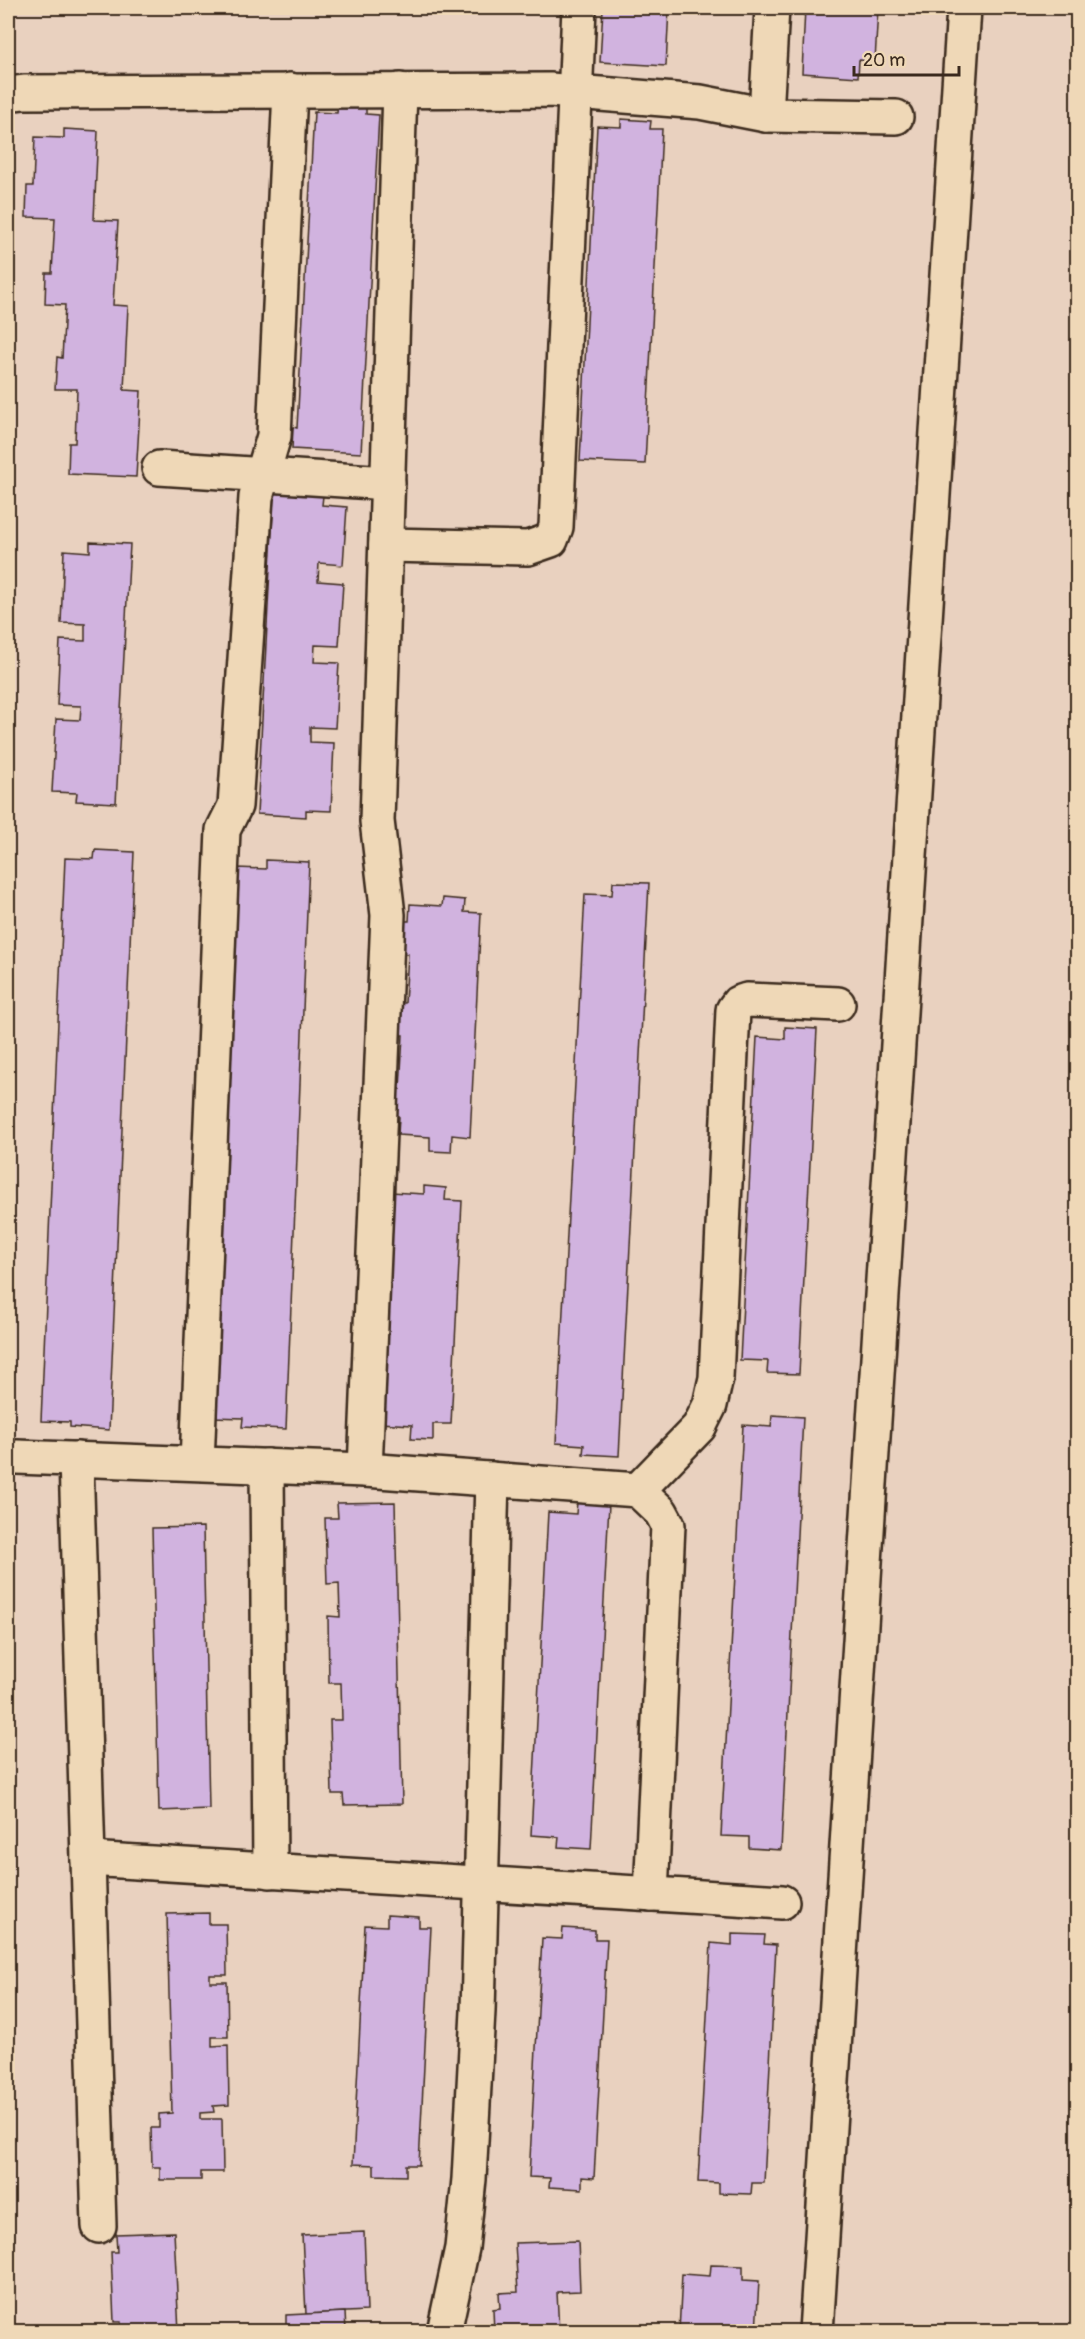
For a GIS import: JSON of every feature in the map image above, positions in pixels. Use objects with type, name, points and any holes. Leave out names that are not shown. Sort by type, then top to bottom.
[{"type":"street","points":[[386,545],[528,548],[551,540],[556,527],[579,8]]},
{"type":"street","points":[[766,114],[772,8]]},
{"type":"street","points":[[816,2331],[964,8]]},
{"type":"street","points":[[8,94],[290,90],[550,90],[700,102],[766,114],[896,117]]},
{"type":"street","points":[[197,1464],[223,830],[235,806],[256,497],[274,436],[290,90]]},
{"type":"street","points":[[365,1470],[388,915],[377,821],[400,90]]},
{"type":"street","points":[[159,468],[388,483]]},
{"type":"street","points":[[638,1490],[699,1427],[710,1405],[716,1378],[733,1010],[738,1003],[747,1000],[838,1004]]},
{"type":"street","points":[[17,1457],[365,1470],[638,1490],[661,1512],[668,1525],[651,1894]]},
{"type":"street","points":[[76,1459],[99,2226]]},
{"type":"street","points":[[267,1466],[270,1871]]},
{"type":"street","points":[[444,2331],[462,2248],[469,2179],[478,2011],[492,1479]]},
{"type":"street","points":[[88,1859],[782,1902]]},
{"type":"building","points":[[603,8],[669,8],[666,66],[600,62]]},
{"type":"building","points":[[805,8],[878,8],[875,61],[859,60],[858,77],[802,73]]},
{"type":"building","points":[[338,105],[366,106],[366,114],[379,115],[361,453],[292,449],[293,427],[297,428],[314,112],[337,113]]},
{"type":"building","points":[[621,119],[651,121],[650,129],[662,129],[645,464],[580,461],[597,126],[621,127]]},
{"type":"building","points":[[64,129],[98,131],[94,220],[118,221],[113,305],[128,306],[124,390],[141,391],[136,477],[68,474],[69,443],[75,443],[77,389],[55,389],[57,357],[62,358],[65,305],[45,304],[46,273],[52,273],[55,218],[26,217],[27,186],[33,186],[35,137],[64,138]]},
{"type":"building","points":[[274,493],[323,496],[322,505],[347,507],[343,565],[319,563],[318,581],[343,583],[339,646],[315,645],[314,662],[339,663],[335,728],[310,727],[310,742],[334,743],[331,811],[306,810],[306,817],[257,814]]},
{"type":"building","points":[[90,542],[130,544],[116,803],[76,801],[77,793],[52,792],[56,719],[80,720],[81,706],[57,705],[60,640],[85,641],[85,624],[61,623],[64,550],[90,552]]},
{"type":"building","points":[[95,850],[134,852],[109,1430],[70,1427],[70,1422],[41,1421],[65,858],[94,859]]},
{"type":"building","points":[[266,860],[309,862],[286,1429],[242,1427],[243,1418],[213,1417],[237,868],[266,869]]},
{"type":"building","points":[[613,882],[649,883],[619,1456],[583,1454],[584,1445],[556,1443],[585,894],[612,895]]},
{"type":"building","points":[[443,898],[465,900],[464,912],[481,913],[470,1137],[452,1135],[451,1152],[430,1151],[430,1137],[398,1135],[399,1117],[392,1116],[394,1088],[400,1089],[403,1035],[397,1035],[399,1003],[405,1003],[408,954],[401,954],[402,921],[409,921],[410,904],[442,906]]},
{"type":"building","points":[[785,1027],[817,1029],[799,1374],[767,1373],[768,1361],[740,1360],[757,1037],[785,1039]]},
{"type":"building","points":[[424,1186],[446,1188],[445,1200],[462,1201],[451,1424],[433,1424],[433,1440],[411,1439],[412,1425],[379,1423],[391,1192],[424,1194]]},
{"type":"building","points":[[772,1415],[803,1417],[781,1850],[749,1848],[749,1837],[721,1836],[743,1425],[771,1427]]},
{"type":"building","points":[[395,1502],[402,1804],[344,1805],[343,1794],[332,1794],[330,1720],[342,1720],[341,1683],[329,1683],[328,1616],[340,1617],[339,1583],[327,1584],[325,1518],[338,1518],[337,1503]]},
{"type":"building","points":[[577,1502],[609,1504],[591,1849],[558,1847],[559,1837],[531,1835],[548,1512],[576,1514]]},
{"type":"building","points":[[203,1527],[209,1809],[159,1811],[152,1528]]},
{"type":"building","points":[[209,1913],[209,1924],[226,1924],[227,1975],[210,1975],[210,1982],[227,1982],[228,2037],[212,2037],[212,2046],[228,2045],[229,2105],[213,2106],[214,2112],[200,2113],[200,2119],[222,2119],[223,2172],[201,2172],[201,2180],[160,2180],[160,2167],[152,2167],[151,2128],[159,2128],[159,2114],[172,2113],[167,1914]]},
{"type":"building","points":[[387,1915],[419,1917],[419,1927],[431,1927],[419,2165],[406,2165],[406,2176],[374,2175],[374,2165],[353,2164],[365,1925],[387,1926]]},
{"type":"building","points":[[563,1928],[595,1930],[595,1939],[607,1939],[594,2178],[582,2177],[582,2189],[549,2187],[550,2178],[529,2177],[542,1938],[562,1939]]},
{"type":"building","points":[[732,1934],[765,1935],[764,1944],[776,1945],[764,2183],[752,2183],[751,2194],[719,2193],[719,2183],[698,2182],[711,1943],[732,1945]]},
{"type":"building","points":[[174,2232],[179,2332],[121,2332],[121,2322],[114,2322],[111,2252],[117,2252],[116,2234]]},
{"type":"building","points":[[364,2232],[367,2311],[306,2314],[302,2235]]},
{"type":"building","points":[[578,2241],[580,2291],[557,2292],[559,2332],[494,2332],[493,2309],[500,2308],[499,2293],[518,2292],[515,2243]]},
{"type":"building","points":[[711,2265],[743,2266],[743,2280],[759,2281],[756,2332],[679,2332],[682,2274],[710,2276]]},
{"type":"building","points":[[345,2312],[346,2332],[286,2332],[286,2315]]}]
